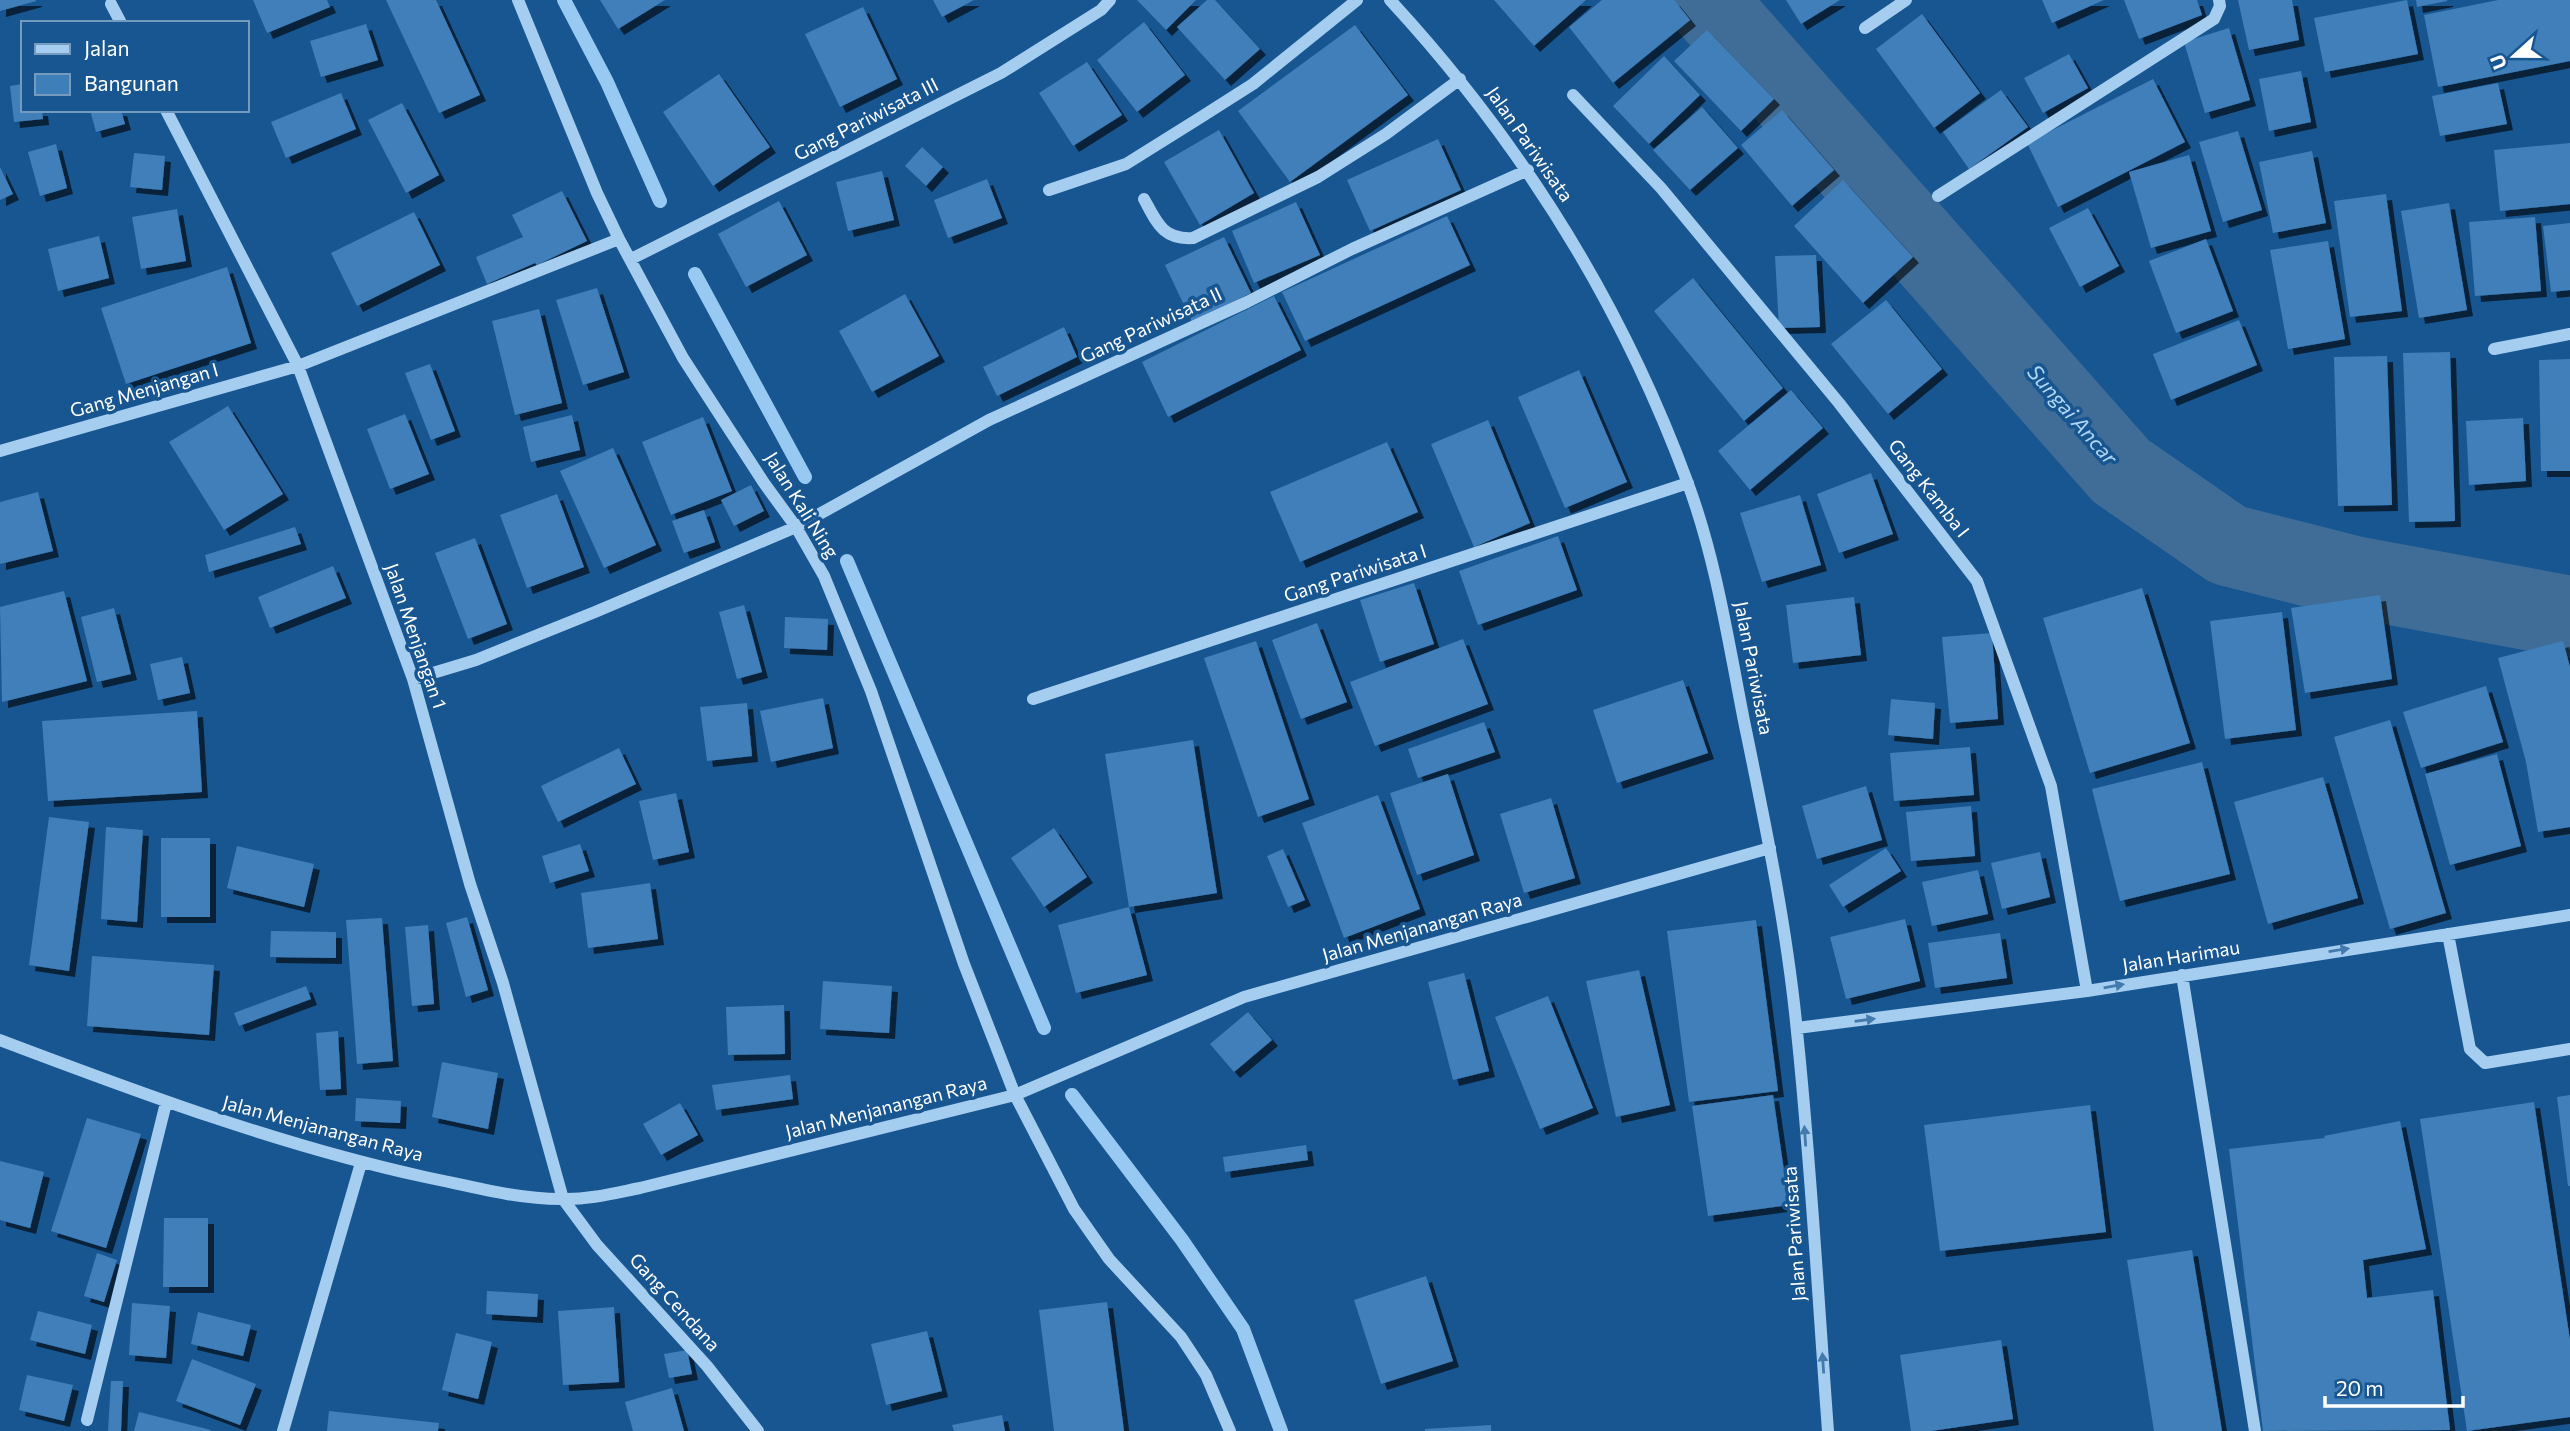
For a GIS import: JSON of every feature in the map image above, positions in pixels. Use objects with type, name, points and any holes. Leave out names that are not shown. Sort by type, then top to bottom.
[{"type":"street","name":"Jalan Kali Ning","points":[[518,0],[597,193],[619,239],[683,358],[764,483],[796,527],[824,576],[887,734],[926,858],[964,964],[1016,1095],[1074,1209],[1109,1259],[1181,1337],[1206,1375],[1230,1431]]},
{"type":"street","name":"Gang Pariwisata III","points":[[631,259],[1001,74],[1101,10],[1111,0]]},
{"type":"street","points":[[1049,190],[1126,164],[1253,83],[1357,0]]},
{"type":"street","name":"Jalan Pariwisata","points":[[1390,0],[1460,79],[1528,170],[1588,267],[1652,393],[1688,483],[1712,560],[1770,848],[1797,1028],[1828,1431]]},
{"type":"street","points":[[1865,28],[1906,0]]},
{"type":"street","points":[[1938,196],[2214,19],[2220,0]]},
{"type":"street","points":[[111,4],[120,21]]},
{"type":"street","points":[[1144,199],[1160,228],[1178,239],[1194,238],[1318,177],[1386,134],[1460,79]]},
{"type":"street","name":"Gang Kamba I","points":[[1573,94],[1661,188],[1839,403],[1977,581],[2051,786],[2087,991]]},
{"type":"street","name":"Jalan Menjangan 1","points":[[167,112],[298,366],[414,679],[470,884],[503,983],[563,1199]]},
{"type":"street","name":"Gang Pariwisata II","points":[[414,679],[476,660],[796,527],[989,420],[1247,302],[1352,249],[1528,170]]},
{"type":"street","name":"Gang Menjangan I","points":[[1,448],[298,366],[619,239]]},
{"type":"street","points":[[2494,349],[2570,334]]},
{"type":"street","name":"Gang Pariwisata I","points":[[1033,699],[1688,483]]},
{"type":"street","name":"Jalan Menjanangan Raya","points":[[0,1040],[166,1103],[360,1163],[495,1192],[563,1199],[610,1194],[1016,1095],[1244,998],[1770,848]]},
{"type":"street","name":"Jalan Harimau","points":[[1797,1028],[2087,991],[2570,915]]},
{"type":"street","points":[[2448,934],[2470,1048],[2485,1063],[2570,1049]]},
{"type":"street","points":[[2182,975],[2255,1431]]},
{"type":"street","points":[[87,1420],[166,1103]]},
{"type":"street","points":[[283,1431],[360,1163]]},
{"type":"street","name":"Gang Cendana","points":[[563,1199],[597,1245],[707,1366],[758,1431]]},
{"type":"building","points":[[0,0],[36,0],[36,1],[0,11]]},
{"type":"building","points":[[253,0],[327,0],[330,7],[267,33]]},
{"type":"building","points":[[386,0],[436,0],[480,95],[439,113]]},
{"type":"building","points":[[600,0],[665,0],[618,29]]},
{"type":"building","points":[[933,0],[974,0],[942,17]]},
{"type":"building","points":[[1137,0],[1196,0],[1166,30]]},
{"type":"building","points":[[1207,0],[1215,0],[1260,49],[1225,80],[1177,27]]},
{"type":"building","points":[[1494,0],[1586,0],[1534,46]]},
{"type":"building","points":[[1602,0],[1674,0],[1690,20],[1613,83],[1569,27]]},
{"type":"building","points":[[1786,0],[1840,0],[1801,24]]},
{"type":"building","points":[[2042,0],[2104,0],[2052,23]]},
{"type":"building","points":[[2124,0],[2197,0],[2202,15],[2139,39]]},
{"type":"building","points":[[2238,0],[2292,0],[2299,40],[2249,50]]},
{"type":"building","points":[[2407,0],[2418,54],[2325,72],[2314,18]]},
{"type":"building","points":[[2416,0],[2447,0],[2447,1],[2417,7]]},
{"type":"building","points":[[2498,0],[2570,0],[2570,61],[2438,87],[2424,15]]},
{"type":"building","points":[[863,7],[897,79],[840,107],[805,34]]},
{"type":"building","points":[[1922,14],[1980,93],[1934,128],[1876,49]]},
{"type":"building","points":[[1144,22],[1185,75],[1137,112],[1097,60]]},
{"type":"building","points":[[366,24],[378,60],[321,77],[310,41]]},
{"type":"building","points":[[1355,25],[1408,95],[1290,182],[1238,111]]},
{"type":"building","points":[[2229,28],[2250,100],[2205,113],[2184,42]]},
{"type":"building","points":[[1707,30],[1774,99],[1741,131],[1674,61]]},
{"type":"building","points":[[2069,54],[2088,88],[2043,113],[2024,78]]},
{"type":"building","points":[[1664,56],[1700,95],[1649,144],[1613,106]]},
{"type":"building","points":[[1087,62],[1122,115],[1073,146],[1039,93]]},
{"type":"building","points":[[2301,71],[2311,122],[2269,131],[2259,79]]},
{"type":"building","points":[[719,74],[770,147],[713,186],[663,112]]},
{"type":"building","points":[[2153,79],[2185,142],[2058,207],[2027,143]]},
{"type":"building","points":[[2498,83],[2507,124],[2440,136],[2432,96]]},
{"type":"building","points":[[21,84],[21,112],[42,112],[43,119],[14,122],[10,86]]},
{"type":"building","points":[[2001,90],[2028,127],[1969,169],[1943,132]]},
{"type":"building","points":[[341,93],[356,129],[286,158],[271,122]]},
{"type":"building","points":[[402,103],[439,175],[406,193],[368,120]]},
{"type":"building","points":[[1702,107],[1738,148],[1690,190],[1653,150]]},
{"type":"building","points":[[1782,110],[1834,170],[1792,206],[1741,145]]},
{"type":"building","points":[[91,112],[122,112],[125,124],[96,132]]},
{"type":"building","points":[[1219,130],[1254,193],[1200,225],[1164,162]]},
{"type":"building","points":[[2238,131],[2262,210],[2223,222],[2199,142]]},
{"type":"building","points":[[1438,139],[1461,190],[1370,231],[1347,180]]},
{"type":"building","points":[[2570,143],[2570,204],[2500,211],[2494,150]]},
{"type":"building","points":[[56,144],[67,188],[40,196],[28,152]]},
{"type":"building","points":[[922,147],[943,167],[926,186],[905,166]]},
{"type":"building","points":[[2312,151],[2326,223],[2273,233],[2259,162]]},
{"type":"building","points":[[134,153],[165,156],[162,190],[130,187]]},
{"type":"building","points":[[2189,155],[2211,231],[2151,248],[2129,172]]},
{"type":"building","points":[[0,167],[13,194],[0,200]]},
{"type":"building","points":[[882,171],[894,220],[848,231],[836,182]]},
{"type":"building","points":[[987,179],[1002,218],[948,238],[934,200]]},
{"type":"building","points":[[1843,180],[1913,257],[1863,303],[1794,226]]},
{"type":"building","points":[[562,191],[587,241],[537,265],[535,263],[487,284],[476,257],[523,237],[512,215]]},
{"type":"building","points":[[2386,194],[2402,311],[2350,317],[2334,201]]},
{"type":"building","points":[[779,201],[807,255],[746,287],[718,234]]},
{"type":"building","points":[[1296,202],[1320,255],[1254,283],[1232,231]]},
{"type":"building","points":[[2449,203],[2467,310],[2419,318],[2401,211]]},
{"type":"building","points":[[2088,208],[2119,266],[2080,287],[2049,228]]},
{"type":"building","points":[[177,209],[186,261],[141,269],[132,217]]},
{"type":"building","points":[[414,212],[440,265],[357,306],[331,253]]},
{"type":"building","points":[[1447,216],[1470,265],[1305,341],[1282,292]]},
{"type":"building","points":[[2535,217],[2541,291],[2475,296],[2469,222]]},
{"type":"building","points":[[2570,223],[2570,290],[2551,292],[2543,226]]},
{"type":"building","points":[[99,236],[109,278],[58,291],[48,249]]},
{"type":"building","points":[[1224,237],[1251,293],[1192,322],[1165,265]]},
{"type":"building","points":[[2206,239],[2233,311],[2176,333],[2149,261]]},
{"type":"building","points":[[2328,241],[2345,339],[2288,349],[2270,250]]},
{"type":"building","points":[[1816,255],[1820,327],[1779,328],[1775,256]]},
{"type":"building","points":[[227,267],[251,343],[126,384],[101,308]]},
{"type":"building","points":[[1693,278],[1783,388],[1744,421],[1654,311]]},
{"type":"building","points":[[597,288],[624,372],[583,385],[556,300]]},
{"type":"building","points":[[905,294],[939,356],[872,392],[839,331]]},
{"type":"building","points":[[1274,296],[1301,350],[1168,417],[1142,362]]},
{"type":"building","points":[[1886,300],[1942,369],[1888,414],[1831,344]]},
{"type":"building","points":[[539,309],[562,403],[515,415],[492,321]]},
{"type":"building","points":[[2239,320],[2257,365],[2171,400],[2153,354]]},
{"type":"building","points":[[1064,327],[1077,357],[997,396],[983,367]]},
{"type":"building","points":[[2450,352],[2455,521],[2409,522],[2403,353]]},
{"type":"building","points":[[2387,356],[2392,505],[2338,506],[2334,357]]},
{"type":"building","points":[[2570,359],[2570,471],[2541,471],[2539,360]]},
{"type":"building","points":[[430,364],[455,431],[431,440],[405,373]]},
{"type":"building","points":[[1579,370],[1627,482],[1565,508],[1518,397]]},
{"type":"building","points":[[1791,390],[1823,428],[1750,490],[1718,451]]},
{"type":"building","points":[[228,406],[283,494],[224,530],[169,442]]},
{"type":"building","points":[[405,414],[429,474],[390,489],[367,429]]},
{"type":"building","points":[[572,415],[580,450],[531,462],[523,427]]},
{"type":"building","points":[[703,417],[732,491],[671,515],[642,442]]},
{"type":"building","points":[[2523,418],[2526,481],[2469,485],[2466,421]]},
{"type":"building","points":[[1488,420],[1530,523],[1474,547],[1431,444]]},
{"type":"building","points":[[1387,442],[1418,512],[1300,562],[1270,492]]},
{"type":"building","points":[[613,448],[656,545],[604,568],[560,471]]},
{"type":"building","points":[[1871,473],[1893,534],[1839,553],[1817,494]]},
{"type":"building","points":[[751,485],[764,511],[734,526],[721,500]]},
{"type":"building","points":[[38,492],[53,551],[0,564],[0,502]]},
{"type":"building","points":[[557,494],[584,567],[527,588],[500,515]]},
{"type":"building","points":[[1800,495],[1821,565],[1762,582],[1740,513]]},
{"type":"building","points":[[704,510],[715,542],[684,553],[672,521]]},
{"type":"building","points":[[295,527],[301,544],[209,572],[205,555]]},
{"type":"building","points":[[1558,536],[1577,590],[1478,625],[1459,571]]},
{"type":"building","points":[[475,538],[507,624],[468,639],[435,553]]},
{"type":"building","points":[[333,566],[346,598],[270,628],[258,597]]},
{"type":"building","points":[[1414,583],[1434,644],[1380,662],[1360,600]]},
{"type":"building","points":[[2142,588],[2190,743],[2090,773],[2043,618]]},
{"type":"building","points":[[64,591],[87,681],[2,702],[0,607]]},
{"type":"building","points":[[2380,595],[2392,679],[2305,693],[2291,608]]},
{"type":"building","points":[[1854,597],[1861,655],[1793,663],[1786,605]]},
{"type":"building","points":[[744,605],[762,672],[737,679],[719,612]]},
{"type":"building","points":[[114,608],[131,674],[97,682],[81,617]]},
{"type":"building","points":[[2282,612],[2296,730],[2225,739],[2210,621]]},
{"type":"building","points":[[785,617],[828,619],[827,650],[784,648]]},
{"type":"building","points":[[1317,623],[1347,702],[1301,719],[1272,640]]},
{"type":"building","points":[[1992,633],[1998,719],[1950,723],[1942,637]]},
{"type":"building","points":[[1463,639],[1488,704],[1375,746],[1350,682]]},
{"type":"building","points":[[1256,641],[1309,799],[1258,817],[1204,658]]},
{"type":"building","points":[[2563,641],[2570,667],[2570,827],[2538,832],[2526,762],[2498,658]]},
{"type":"building","points":[[182,657],[190,693],[158,700],[150,664]]},
{"type":"building","points":[[1683,680],[1708,753],[1617,783],[1593,710]]},
{"type":"building","points":[[2486,686],[2503,742],[2421,768],[2403,712]]},
{"type":"building","points":[[823,698],[833,748],[771,762],[760,711]]},
{"type":"building","points":[[1891,699],[1935,703],[1933,739],[1888,735]]},
{"type":"building","points":[[747,703],[752,756],[707,761],[700,707]]},
{"type":"building","points":[[197,711],[202,792],[48,801],[42,721]]},
{"type":"building","points":[[2390,720],[2446,913],[2390,929],[2334,737]]},
{"type":"building","points":[[1484,722],[1495,752],[1418,778],[1408,749]]},
{"type":"building","points":[[1193,740],[1217,893],[1129,907],[1105,754]]},
{"type":"building","points":[[1970,747],[1974,795],[1894,801],[1890,753]]},
{"type":"building","points":[[619,748],[636,784],[558,822],[541,786]]},
{"type":"building","points":[[2497,754],[2521,846],[2450,865],[2425,774]]},
{"type":"building","points":[[2202,762],[2230,874],[2120,901],[2092,789]]},
{"type":"building","points":[[1448,774],[1474,855],[1417,875],[1390,793]]},
{"type":"building","points":[[2323,777],[2358,898],[2268,924],[2234,802]]},
{"type":"building","points":[[1866,786],[1882,840],[1817,859],[1802,806]]},
{"type":"building","points":[[676,793],[689,852],[653,860],[639,801]]},
{"type":"building","points":[[1378,795],[1420,909],[1344,938],[1302,823]]},
{"type":"building","points":[[1551,798],[1575,878],[1524,893],[1500,814]]},
{"type":"building","points":[[1971,806],[1975,856],[1911,861],[1906,812]]},
{"type":"building","points":[[49,817],[89,822],[69,971],[29,965]]},
{"type":"building","points":[[106,827],[143,830],[137,922],[101,919]]},
{"type":"building","points":[[1054,828],[1087,877],[1044,907],[1011,858]]},
{"type":"building","points":[[161,838],[210,838],[210,917],[161,917]]},
{"type":"building","points":[[580,844],[589,871],[550,883],[542,856]]},
{"type":"building","points":[[237,846],[314,864],[304,907],[227,888]]},
{"type":"building","points":[[1886,848],[1901,871],[1843,907],[1829,885]]},
{"type":"building","points":[[1283,849],[1305,900],[1288,907],[1267,856]]},
{"type":"building","points":[[2040,852],[2050,897],[2002,909],[1991,863]]},
{"type":"building","points":[[1978,870],[1988,914],[1932,926],[1922,882]]},
{"type":"building","points":[[650,883],[658,939],[588,948],[581,893]]},
{"type":"building","points":[[1129,907],[1147,975],[1076,993],[1058,925]]},
{"type":"building","points":[[467,917],[488,990],[466,997],[446,923]]},
{"type":"building","points":[[382,918],[393,1061],[357,1064],[346,920]]},
{"type":"building","points":[[1905,919],[1920,981],[1846,999],[1830,937]]},
{"type":"building","points":[[1756,920],[1778,1091],[1689,1102],[1667,931]]},
{"type":"building","points":[[428,925],[434,1004],[412,1006],[405,927]]},
{"type":"building","points":[[271,931],[336,932],[336,958],[270,957]]},
{"type":"building","points":[[2000,933],[2007,978],[1935,988],[1928,943]]},
{"type":"building","points":[[92,956],[214,965],[209,1035],[87,1026]]},
{"type":"building","points":[[1639,970],[1670,1105],[1616,1117],[1586,981]]},
{"type":"building","points":[[1464,973],[1489,1071],[1453,1080],[1428,982]]},
{"type":"building","points":[[823,981],[892,986],[889,1033],[820,1029]]},
{"type":"building","points":[[306,986],[311,999],[239,1026],[234,1013]]},
{"type":"building","points":[[1548,996],[1593,1108],[1540,1129],[1495,1017]]},
{"type":"building","points":[[784,1005],[785,1054],[728,1055],[726,1007]]},
{"type":"building","points":[[1248,1012],[1272,1040],[1234,1072],[1210,1044]]},
{"type":"building","points":[[338,1031],[341,1089],[320,1090],[316,1033]]},
{"type":"building","points":[[442,1062],[498,1073],[488,1129],[432,1117]]},
{"type":"building","points":[[790,1075],[793,1099],[716,1110],[712,1085]]},
{"type":"building","points":[[1773,1095],[1789,1205],[1708,1216],[1692,1106]]},
{"type":"building","points":[[2570,1095],[2570,1186],[2568,1186],[2557,1097]]},
{"type":"building","points":[[356,1098],[401,1101],[400,1123],[355,1121]]},
{"type":"building","points":[[2534,1102],[2570,1340],[2570,1417],[2467,1431],[2420,1119]]},
{"type":"building","points":[[680,1103],[698,1135],[661,1155],[643,1124]]},
{"type":"building","points":[[2090,1105],[2106,1232],[1940,1251],[1924,1125]]},
{"type":"building","points":[[87,1118],[141,1134],[106,1248],[51,1231]]},
{"type":"building","points":[[2400,1121],[2426,1249],[2363,1260],[2367,1298],[2433,1290],[2450,1430],[2263,1431],[2229,1149],[2325,1138],[2324,1136]]},
{"type":"building","points":[[1306,1145],[1308,1160],[1225,1172],[1223,1157]]},
{"type":"building","points":[[0,1161],[44,1172],[30,1228],[0,1220]]},
{"type":"building","points":[[164,1218],[208,1218],[208,1287],[163,1287]]},
{"type":"building","points":[[2192,1250],[2222,1431],[2154,1431],[2127,1260]]},
{"type":"building","points":[[97,1253],[117,1260],[104,1302],[84,1296]]},
{"type":"building","points":[[1426,1276],[1453,1361],[1381,1384],[1354,1300]]},
{"type":"building","points":[[487,1291],[538,1294],[537,1317],[486,1314]]},
{"type":"building","points":[[1107,1302],[1124,1431],[1054,1431],[1039,1310]]},
{"type":"building","points":[[132,1303],[170,1306],[166,1358],[129,1355]]},
{"type":"building","points":[[614,1307],[619,1382],[563,1385],[558,1311]]},
{"type":"building","points":[[38,1311],[92,1325],[85,1354],[30,1340]]},
{"type":"building","points":[[198,1312],[251,1325],[243,1356],[191,1344]]},
{"type":"building","points":[[927,1331],[942,1391],[886,1405],[871,1344]]},
{"type":"building","points":[[456,1333],[492,1342],[478,1399],[442,1390]]},
{"type":"building","points":[[2001,1340],[2013,1419],[1931,1431],[1911,1431],[1900,1355]]},
{"type":"building","points":[[687,1350],[692,1374],[669,1378],[664,1354]]},
{"type":"building","points":[[192,1359],[256,1384],[240,1425],[176,1401]]},
{"type":"building","points":[[27,1375],[73,1385],[64,1421],[19,1410]]},
{"type":"building","points":[[111,1381],[123,1381],[121,1431],[108,1431]]},
{"type":"building","points":[[672,1388],[684,1431],[633,1431],[625,1402]]},
{"type":"building","points":[[329,1411],[439,1423],[438,1431],[327,1431]]},
{"type":"building","points":[[139,1412],[211,1430],[134,1431]]},
{"type":"building","points":[[1002,1415],[1005,1431],[954,1431],[952,1425]]},
{"type":"building","points":[[1491,1425],[1491,1431],[1425,1431],[1425,1429]]},
{"type":"waterway","points":[[564,0],[607,82],[660,201]]},
{"type":"waterway","name":"Sungai Ancar","points":[[1705,0],[2121,471],[2228,545],[2354,577],[2570,617]]},
{"type":"waterway","points":[[695,274],[805,477]]},
{"type":"waterway","points":[[847,561],[1044,1028]]},
{"type":"waterway","points":[[1072,1095],[1182,1240],[1243,1329],[1281,1431]]}]
